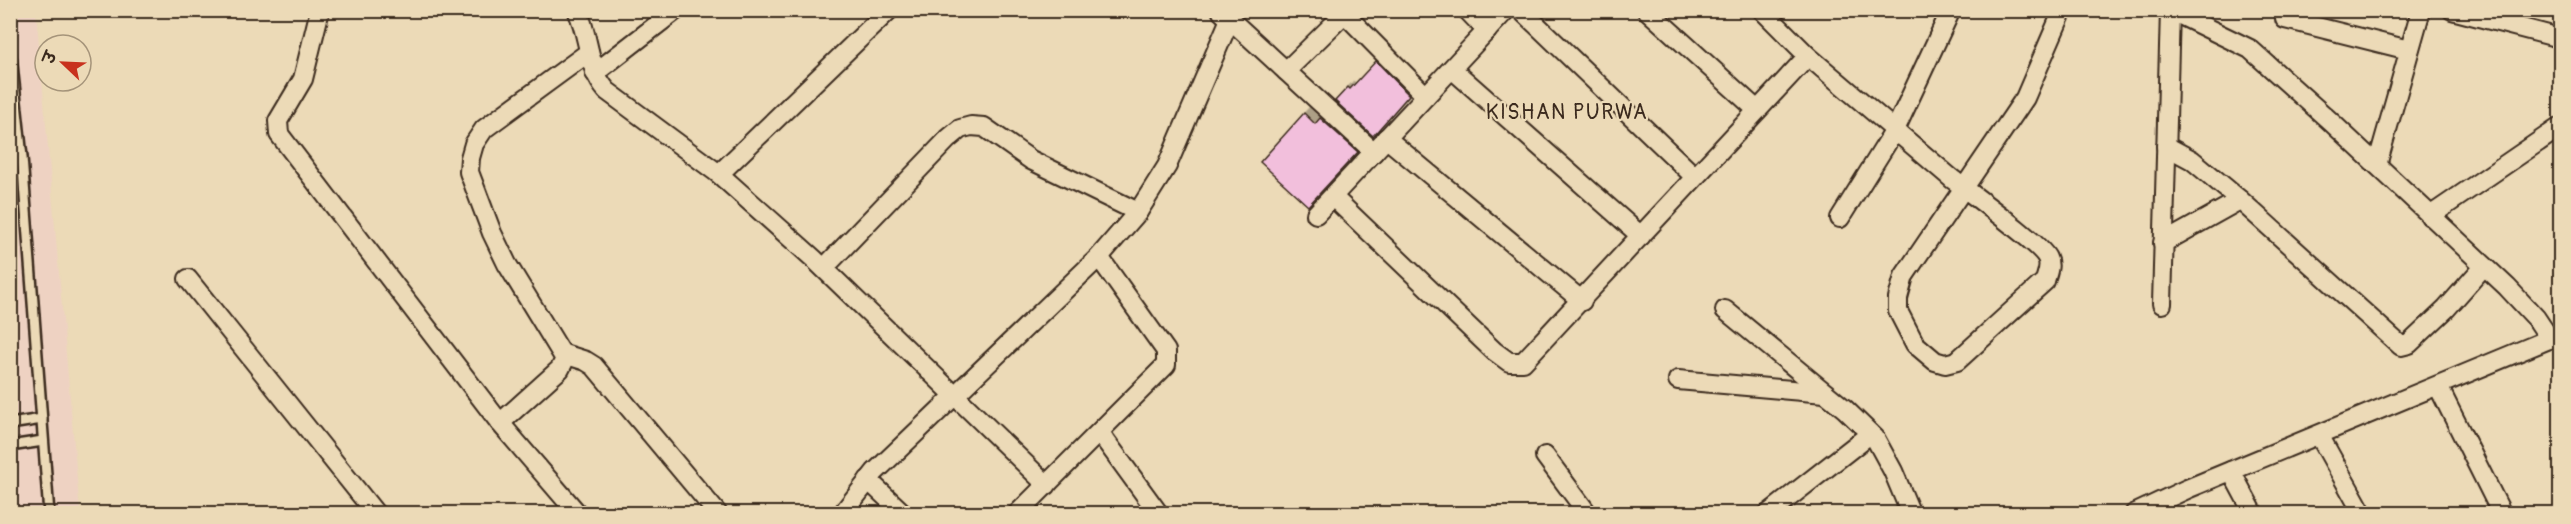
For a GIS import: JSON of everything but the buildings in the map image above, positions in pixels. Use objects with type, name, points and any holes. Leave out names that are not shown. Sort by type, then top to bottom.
[{"type":"street","points":[[320,10],[303,79],[278,121],[279,134],[408,306],[500,423],[578,513]]},
{"type":"street","points":[[577,10],[598,81],[608,91],[720,174],[824,268],[1047,485]]},
{"type":"street","points":[[595,73],[676,10]]},
{"type":"street","points":[[720,174],[889,10]]},
{"type":"street","points":[[1467,10],[1487,31]]},
{"type":"street","points":[[1316,214],[1506,10]]},
{"type":"street","points":[[1521,10],[1694,176]]},
{"type":"street","points":[[1647,10],[1757,110]]},
{"type":"street","points":[[1762,10],[1808,56],[1964,188],[2047,256],[2049,267],[2045,281],[1957,361],[1946,364],[1935,360],[1915,344],[1898,311],[1898,298],[1904,276],[1964,188],[2025,98],[2062,10]]},
{"type":"street","points":[[1840,218],[1895,130],[1952,10]]},
{"type":"street","points":[[2134,513],[2555,337],[2378,165],[2250,49],[2170,10],[2162,304]]},
{"type":"street","points":[[2378,165],[2421,10]]},
{"type":"street","points":[[2452,10],[2560,38]]},
{"type":"street","points":[[1287,71],[1342,12],[1426,96]]},
{"type":"street","points":[[842,513],[868,480],[1099,257],[1138,212],[1167,166],[1226,15],[1374,152]]},
{"type":"street","points":[[2285,19],[2409,50]]},
{"type":"street","points":[[500,423],[560,369],[565,358],[507,264],[492,233],[469,172],[470,158],[474,144],[484,129],[589,52]]},
{"type":"street","points":[[1333,196],[1494,351],[1509,362],[1523,362],[1808,56]]},
{"type":"street","points":[[1452,69],[1641,236]]},
{"type":"street","points":[[824,268],[948,139],[960,129],[971,126],[984,127],[1039,164],[1138,212]]},
{"type":"street","points":[[2430,216],[2560,127]]},
{"type":"street","points":[[1386,138],[1582,301]]},
{"type":"street","points":[[2166,146],[2192,160],[2240,200],[2402,346],[2409,344],[2446,309],[2484,266]]},
{"type":"street","points":[[2163,243],[2240,200]]},
{"type":"street","points":[[1017,513],[1162,372],[1168,358],[1166,351],[1099,257]]},
{"type":"street","points":[[188,279],[376,513]]},
{"type":"street","points":[[1725,310],[1825,393],[1870,434],[1893,471],[1911,513]]},
{"type":"street","points":[[564,354],[594,366],[718,513]]},
{"type":"street","points":[[1678,380],[1825,393]]},
{"type":"street","points":[[2438,386],[2502,513]]},
{"type":"street","points":[[1100,433],[1159,513]]},
{"type":"street","points":[[1768,513],[1870,434]]},
{"type":"street","points":[[2319,435],[2363,513]]},
{"type":"street","points":[[1545,456],[1588,513]]},
{"type":"street","points":[[2231,471],[2254,513]]},
{"type":"street","points":[[868,480],[904,513]]},
{"type":"lane","points":[[10,47],[22,157],[49,513]]},
{"type":"lane","points":[[10,424],[42,419]]},
{"type":"lane","points":[[10,446],[44,441]]},
{"type":"shaded area","points":[[10,11],[36,11],[38,33],[33,33],[33,93],[43,93],[80,513],[11,513]]},
{"type":"district","name":"KISHAN PURWA","points":[[1567,112]]}]
